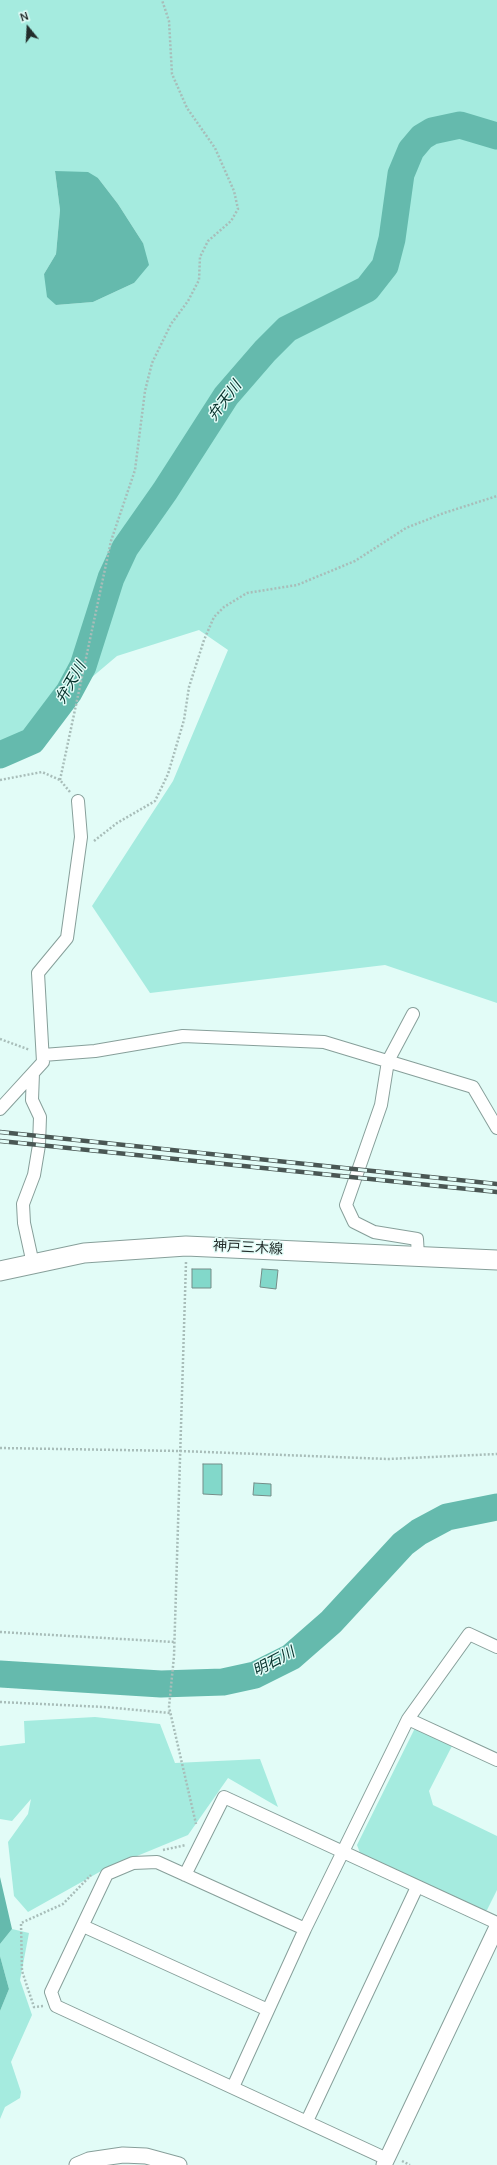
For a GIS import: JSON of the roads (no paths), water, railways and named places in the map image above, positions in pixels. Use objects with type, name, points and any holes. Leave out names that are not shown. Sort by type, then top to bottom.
[{"type":"main road","name":"神戸三木線","points":[[0,1271],[84,1253],[186,1246],[497,1260]]},
{"type":"street","points":[[0,1109],[43,1062],[38,973],[67,938],[81,838],[78,801]]},
{"type":"street","points":[[413,1014],[388,1061],[381,1105],[346,1205],[354,1222],[374,1232],[417,1239],[418,1256]]},
{"type":"street","points":[[43,1055],[95,1051],[183,1036],[324,1042],[473,1087],[497,1128]]},
{"type":"street","points":[[33,1073],[32,1100],[40,1117],[40,1145],[34,1175],[24,1204],[24,1223],[33,1264]]},
{"type":"street","points":[[233,2087],[305,1929],[408,1719],[469,1634],[497,1647]]},
{"type":"street","points":[[408,1719],[497,1760]]},
{"type":"street","points":[[185,1875],[224,1796],[497,1924]]},
{"type":"street","points":[[305,1929],[157,1862],[133,1863],[107,1874],[51,1992],[56,2006],[307,2121],[385,2162],[497,1927]]},
{"type":"street","points":[[307,2121],[417,1887]]},
{"type":"street","points":[[83,1926],[268,2010]]},
{"type":"street","points":[[77,2165],[89,2160],[123,2155],[146,2156],[179,2165]]},
{"type":"waterway","name":"弁天川","points":[[0,755],[32,741],[69,692],[83,666],[111,578],[125,548],[165,491],[226,396],[265,351],[287,329],[367,289],[385,266],[392,239],[401,174],[411,150],[422,137],[432,131],[460,125],[497,136]]},
{"type":"waterway","name":"明石川","points":[[0,1674],[161,1684],[223,1682],[255,1675],[291,1657],[331,1622],[403,1544],[419,1532],[447,1517],[497,1507]]},
{"type":"railway","points":[[0,1132],[497,1184]]},
{"type":"railway","points":[[0,1141],[497,1192]]}]
